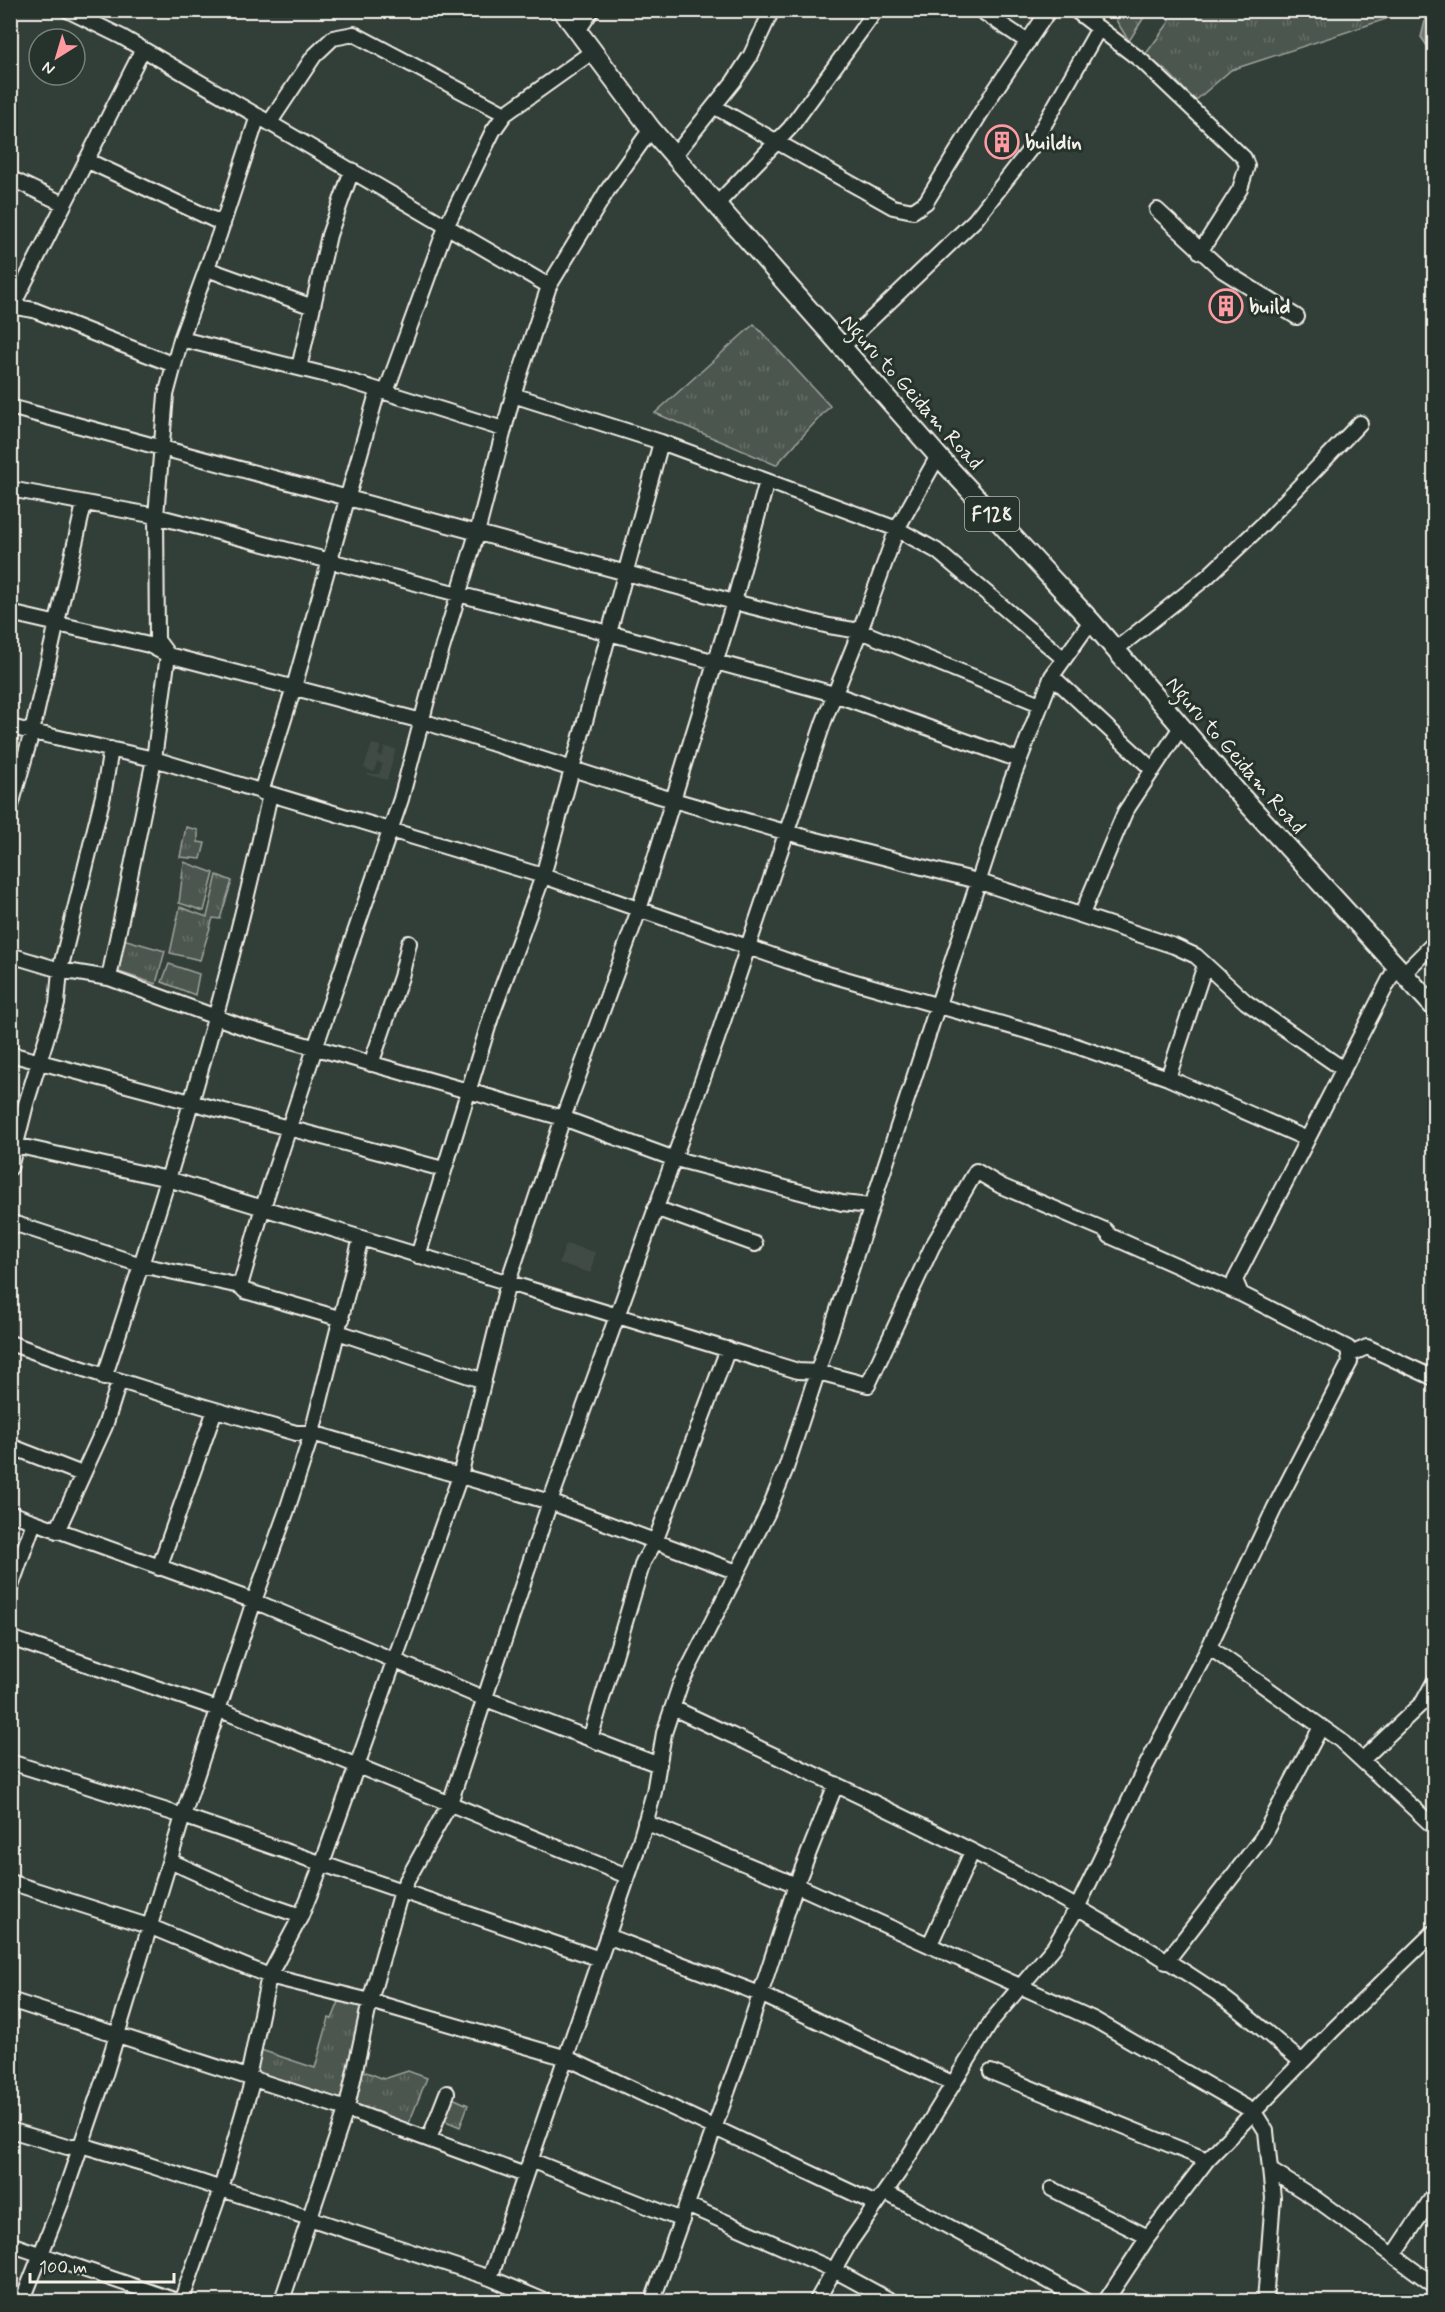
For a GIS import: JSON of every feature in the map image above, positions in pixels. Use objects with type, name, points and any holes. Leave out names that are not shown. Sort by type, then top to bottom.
[{"type":"main road","name":"Nguru to Geidam Road","points":[[562,10],[651,129],[674,156],[938,456],[1091,621],[1238,793],[1434,1007]]},
{"type":"street","points":[[67,10],[96,17],[142,49],[549,286]]},
{"type":"street","points":[[578,32],[591,10]]},
{"type":"street","points":[[674,156],[715,107],[751,55],[772,10]]},
{"type":"street","points":[[717,205],[790,128],[876,10]]},
{"type":"street","points":[[980,10],[1028,42]]},
{"type":"street","points":[[715,107],[893,207],[913,211],[926,202],[1049,10]]},
{"type":"street","points":[[1075,10],[1143,62],[1244,158],[1247,166],[1240,189],[1200,252]]},
{"type":"street","points":[[842,347],[975,220],[1031,148],[1099,28]]},
{"type":"street","points":[[110,978],[154,759],[168,655],[157,640],[156,516],[166,395],[181,339],[264,119],[314,56],[333,38],[354,34],[505,114]]},
{"type":"street","points":[[142,49],[12,306],[34,310],[174,364]]},
{"type":"street","points":[[104,1378],[168,1179],[216,1017],[252,877],[266,793],[294,687],[348,497],[382,391],[446,227],[505,114],[592,52]]},
{"type":"street","points":[[240,1286],[288,1129],[390,831],[431,685],[460,594],[503,429],[549,286],[607,191],[651,129]]},
{"type":"street","points":[[86,160],[223,224]]},
{"type":"street","points":[[299,368],[330,235],[352,170]]},
{"type":"street","points":[[10,178],[13,182],[64,204]]},
{"type":"street","points":[[1157,210],[1222,270],[1297,317]]},
{"type":"street","points":[[207,269],[313,307]]},
{"type":"street","points":[[181,339],[382,391],[503,429]]},
{"type":"street","points":[[513,395],[661,442],[897,529],[937,551],[1063,658]]},
{"type":"street","points":[[10,407],[626,571],[734,602],[829,626],[860,631],[1040,704]]},
{"type":"street","points":[[1115,650],[1207,577],[1261,526],[1360,423]]},
{"type":"street","points":[[418,1256],[443,1169],[470,1093],[491,1017],[543,876],[574,770],[661,442]]},
{"type":"street","points":[[282,2300],[346,2109],[370,2001],[401,1891],[450,1803],[550,1502],[747,948],[834,694],[860,631],[897,529],[938,456]]},
{"type":"street","points":[[10,2244],[180,2301],[221,2189],[251,2078],[269,1976],[302,1916],[322,1864],[460,1476],[508,1282],[563,1118],[639,910],[675,799],[714,661],[734,602],[767,481]]},
{"type":"street","points":[[10,489],[156,516],[714,661],[834,694],[1019,760]]},
{"type":"street","points":[[10,809],[32,732],[84,504]]},
{"type":"street","points":[[10,613],[58,622],[149,645],[168,655],[422,721],[574,770],[785,832],[977,881],[1082,914],[1196,956],[1246,1002],[1343,1069]]},
{"type":"street","points":[[490,2278],[567,2058],[645,1822],[664,1733],[680,1685],[767,1514],[786,1468],[936,1004],[1019,760],[1052,676],[1091,621]]},
{"type":"street","points":[[1052,676],[1153,770]]},
{"type":"street","points":[[10,727],[154,759],[543,876],[747,948],[1065,1042],[1168,1078],[1307,1139]]},
{"type":"street","points":[[1082,914],[1125,812],[1181,727]]},
{"type":"street","points":[[10,1168],[13,1145],[57,1004],[60,970],[103,796],[111,749]]},
{"type":"street","points":[[371,1064],[401,977],[409,943]]},
{"type":"street","points":[[1241,1294],[1235,1280],[1343,1069],[1400,969],[1434,943]]},
{"type":"street","points":[[10,955],[60,970],[110,978],[216,1017],[315,1048],[563,1118],[672,1158],[842,1203],[871,1206]]},
{"type":"street","points":[[1168,1078],[1205,965]]},
{"type":"street","points":[[10,1054],[443,1169]]},
{"type":"street","points":[[13,1145],[168,1179],[798,1371],[818,1372],[868,1385],[932,1247],[976,1171],[1001,1186],[1105,1230],[1110,1236],[1241,1294],[1348,1348],[1351,1354],[1350,1362],[1274,1509],[1209,1647],[1145,1768],[1077,1908],[1054,1947],[993,2019],[816,2301]]},
{"type":"street","points":[[655,1208],[754,1244]]},
{"type":"street","points":[[10,1222],[141,1265],[240,1286],[244,1291],[340,1325],[484,1381]]},
{"type":"street","points":[[22,2301],[81,2145],[118,2034],[183,1816],[312,1433],[361,1238]]},
{"type":"street","points":[[10,1343],[104,1378],[296,1433],[312,1433],[550,1502],[737,1572]]},
{"type":"street","points":[[1351,1354],[1367,1347],[1434,1378]]},
{"type":"street","points":[[590,1739],[643,1562],[655,1542],[728,1349]]},
{"type":"street","points":[[57,1531],[105,1426],[119,1382]]},
{"type":"street","points":[[159,1568],[215,1410]]},
{"type":"street","points":[[10,1446],[82,1474]]},
{"type":"street","points":[[10,1513],[254,1601],[483,1698],[659,1765]]},
{"type":"street","points":[[10,1589],[34,1522]]},
{"type":"street","points":[[10,1638],[218,1709],[358,1764],[627,1876]]},
{"type":"street","points":[[1209,1647],[1321,1727],[1362,1760],[1434,1827]]},
{"type":"street","points":[[1362,1760],[1423,1702],[1434,1682]]},
{"type":"street","points":[[673,1708],[836,1784],[1077,1908],[1215,1992],[1302,2062]]},
{"type":"street","points":[[1166,1962],[1262,1838],[1321,1727]]},
{"type":"street","points":[[10,1761],[183,1816],[600,1959]]},
{"type":"street","points":[[652,2301],[715,2126],[796,1885],[836,1784]]},
{"type":"street","points":[[645,1822],[796,1885],[1095,2020],[1254,2112],[1266,2131],[1273,2198],[1265,2301]]},
{"type":"street","points":[[930,1944],[972,1852]]},
{"type":"street","points":[[170,1861],[263,1903],[302,1916]]},
{"type":"street","points":[[10,1882],[151,1927],[269,1976],[370,2001],[567,2058],[715,2126],[876,2205]]},
{"type":"street","points":[[1105,2301],[1148,2237],[1207,2160],[1302,2062],[1434,1932]]},
{"type":"street","points":[[607,1936],[760,1994],[952,2083]]},
{"type":"street","points":[[10,2000],[346,2109],[525,2175]]},
{"type":"street","points":[[991,2072],[1207,2160]]},
{"type":"street","points":[[429,2139],[447,2093]]},
{"type":"street","points":[[10,2130],[67,2147],[81,2145],[221,2189],[490,2278],[547,2301]]},
{"type":"street","points":[[530,2160],[682,2220]]},
{"type":"street","points":[[1270,2170],[1316,2199],[1434,2285]]},
{"type":"street","points":[[1052,2189],[1148,2237]]},
{"type":"street","points":[[885,2192],[1087,2301]]},
{"type":"street","points":[[1394,2255],[1434,2195]]},
{"type":"street","points":[[687,2205],[834,2270],[889,2300]]},
{"type":"shaded area","points":[[1434,11],[1434,62],[1432,53],[1421,37],[1425,21]]},
{"type":"shaded area","points":[[372,744],[381,746],[378,755],[382,757],[385,747],[396,749],[387,780],[366,774],[379,774],[383,764],[377,762],[374,772],[364,768]]},
{"type":"shaded area","points":[[566,1244],[595,1252],[591,1273],[559,1263]]},
{"type":"green space","points":[[1384,10],[1386,19],[1231,70],[1195,101],[1169,73],[1145,55],[1170,21],[1160,11]]},
{"type":"green space","points":[[1115,11],[1148,11],[1129,41],[1117,22]]},
{"type":"green space","points":[[754,324],[830,406],[776,465],[655,413]]},
{"type":"green space","points":[[186,827],[198,830],[198,842],[205,843],[201,859],[180,857]]},
{"type":"green space","points":[[184,862],[214,873],[204,911],[179,903]]},
{"type":"green space","points":[[217,875],[232,881],[220,919],[213,918],[200,960],[170,953],[180,907],[207,917]]},
{"type":"green space","points":[[123,939],[165,951],[156,984],[116,971]]},
{"type":"green space","points":[[169,964],[199,974],[195,995],[162,982]]},
{"type":"green space","points":[[341,1997],[367,2003],[344,2106],[251,2077],[258,2049],[315,2068],[329,2018],[332,2019]]},
{"type":"green space","points":[[361,2070],[384,2079],[408,2071],[427,2078],[407,2128],[347,2107]]},
{"type":"green space","points":[[448,2096],[468,2105],[460,2127],[441,2119]]},
{"type":"place","name":"buildin","points":[[1002,142]]},
{"type":"place","name":"build","points":[[1226,306]]}]
